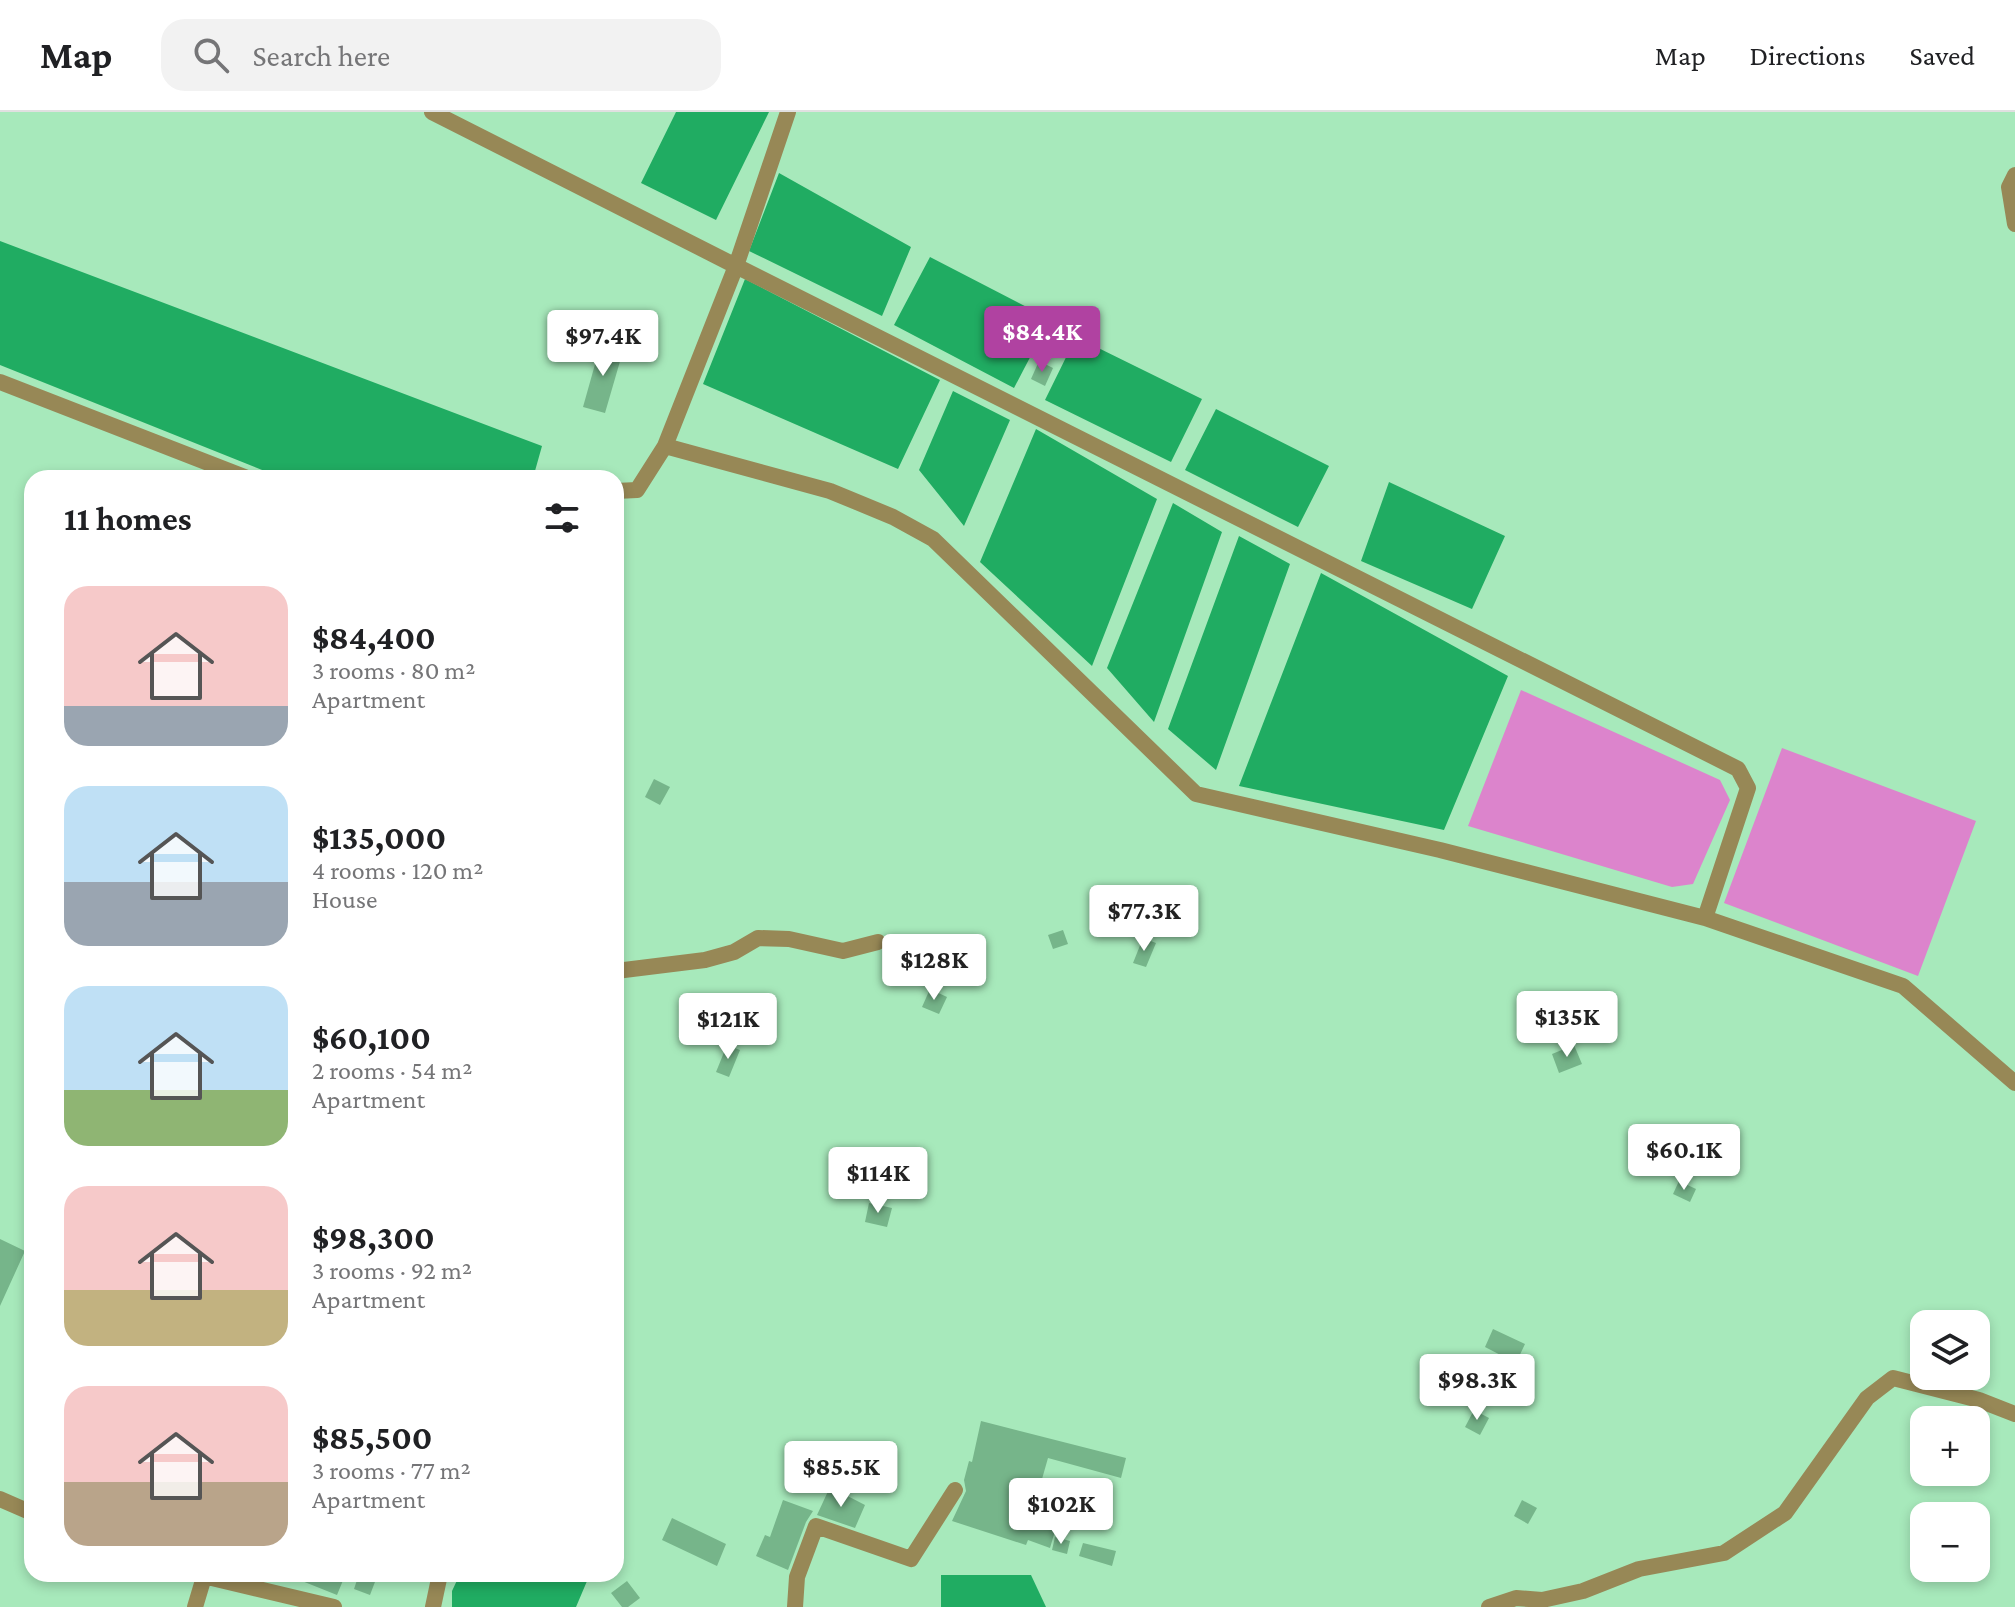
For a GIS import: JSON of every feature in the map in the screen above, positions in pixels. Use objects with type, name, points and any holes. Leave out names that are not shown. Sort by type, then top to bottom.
[{"type":"street","points":[[432,112],[1738,769],[1748,788],[1705,918]]},
{"type":"street","points":[[624,491],[637,490],[665,446],[736,266],[788,112]]},
{"type":"street","points":[[2015,175],[2009,187],[2015,224]]},
{"type":"street","points":[[0,382],[226,470]]},
{"type":"street","points":[[665,446],[830,491],[893,517],[933,539],[1196,794],[1440,850],[1705,918],[1903,986],[2015,1083]]},
{"type":"street","points":[[624,970],[705,960],[734,952],[758,938],[789,939],[843,951],[878,942]]},
{"type":"street","points":[[1489,1607],[1516,1598],[1542,1600],[1583,1591],[1639,1569],[1724,1553],[1785,1513],[1867,1398],[1893,1378],[1979,1400],[2015,1414]]},
{"type":"street","points":[[795,1607],[797,1577],[816,1526],[911,1559],[955,1490]]},
{"type":"street","points":[[0,1499],[24,1510]]},
{"type":"street","points":[[195,1607],[199,1582]]},
{"type":"street","points":[[226,1582],[334,1607]]},
{"type":"street","points":[[433,1607],[438,1582]]},
{"type":"shaded area","points":[[676,112],[769,112],[716,220],[641,183]]},
{"type":"shaded area","points":[[779,173],[911,247],[882,316],[749,251]]},
{"type":"shaded area","points":[[0,241],[542,446],[535,470],[262,470],[0,365]]},
{"type":"shaded area","points":[[930,257],[1050,319],[1014,388],[894,325]]},
{"type":"shaded area","points":[[745,279],[940,380],[898,469],[703,384]]},
{"type":"shaded area","points":[[1076,337],[1202,399],[1171,462],[1045,400]]},
{"type":"shaded area","points":[[953,391],[1010,420],[964,526],[919,470]]},
{"type":"shaded area","points":[[1216,409],[1329,466],[1298,527],[1185,470]]},
{"type":"shaded area","points":[[1036,429],[1157,499],[1092,666],[980,562]]},
{"type":"shaded area","points":[[1389,482],[1505,536],[1472,609],[1361,561]]},
{"type":"shaded area","points":[[1173,503],[1222,532],[1154,722],[1107,668]]},
{"type":"shaded area","points":[[1239,536],[1290,564],[1216,770],[1168,729]]},
{"type":"shaded area","points":[[1321,573],[1508,676],[1444,830],[1239,786]]},
{"type":"shaded area","points":[[1521,690],[1720,780],[1730,800],[1693,884],[1672,887],[1468,826]]},
{"type":"shaded area","points":[[1782,748],[1976,821],[1918,976],[1724,903]]},
{"type":"shaded area","points":[[941,1575],[1031,1575],[1046,1607],[941,1607]]},
{"type":"shaded area","points":[[456,1582],[587,1582],[576,1607],[452,1607],[452,1591]]},
{"type":"building","points":[[601,343],[623,351],[605,413],[583,407]]},
{"type":"building","points":[[1039,361],[1053,368],[1045,386],[1031,379]]},
{"type":"building","points":[[654,779],[670,787],[660,805],[645,797]]},
{"type":"building","points":[[1063,930],[1068,944],[1053,949],[1048,935]]},
{"type":"building","points":[[1143,938],[1156,943],[1146,967],[1133,963]]},
{"type":"building","points":[[930,989],[947,997],[939,1014],[922,1007]]},
{"type":"building","points":[[731,1002],[745,1008],[739,1024],[724,1018]]},
{"type":"building","points":[[730,1026],[744,1031],[739,1044],[725,1039]]},
{"type":"building","points":[[727,1045],[740,1050],[729,1077],[716,1072]]},
{"type":"building","points":[[1574,1045],[1582,1064],[1559,1073],[1552,1054]]},
{"type":"building","points":[[1679,1181],[1696,1189],[1690,1202],[1673,1194]]},
{"type":"building","points":[[869,1203],[892,1208],[887,1227],[865,1222]]},
{"type":"building","points":[[0,1239],[24,1253],[0,1306]]},
{"type":"building","points":[[1493,1329],[1525,1344],[1516,1363],[1485,1347]]},
{"type":"building","points":[[1474,1410],[1489,1418],[1480,1435],[1465,1427]]},
{"type":"building","points":[[981,1421],[1126,1458],[1121,1478],[1048,1458],[1030,1521],[1055,1531],[1050,1548],[1028,1540],[1026,1545],[952,1521],[966,1491],[964,1480],[969,1461],[972,1462]]},
{"type":"building","points":[[830,1487],[865,1505],[855,1528],[817,1515]]},
{"type":"building","points":[[783,1500],[813,1511],[788,1570],[756,1556],[765,1535],[770,1537]]},
{"type":"building","points":[[1522,1500],[1537,1508],[1528,1524],[1514,1516]]},
{"type":"building","points":[[672,1518],[726,1544],[717,1566],[662,1540]]},
{"type":"building","points":[[1055,1537],[1070,1541],[1067,1554],[1052,1550]]},
{"type":"building","points":[[1083,1543],[1116,1551],[1112,1566],[1079,1556]]},
{"type":"building","points":[[627,1581],[640,1598],[628,1607],[622,1607],[611,1593]]},
{"type":"building","points":[[304,1582],[342,1582],[337,1595]]},
{"type":"building","points":[[356,1582],[375,1582],[370,1595],[354,1589]]}]
